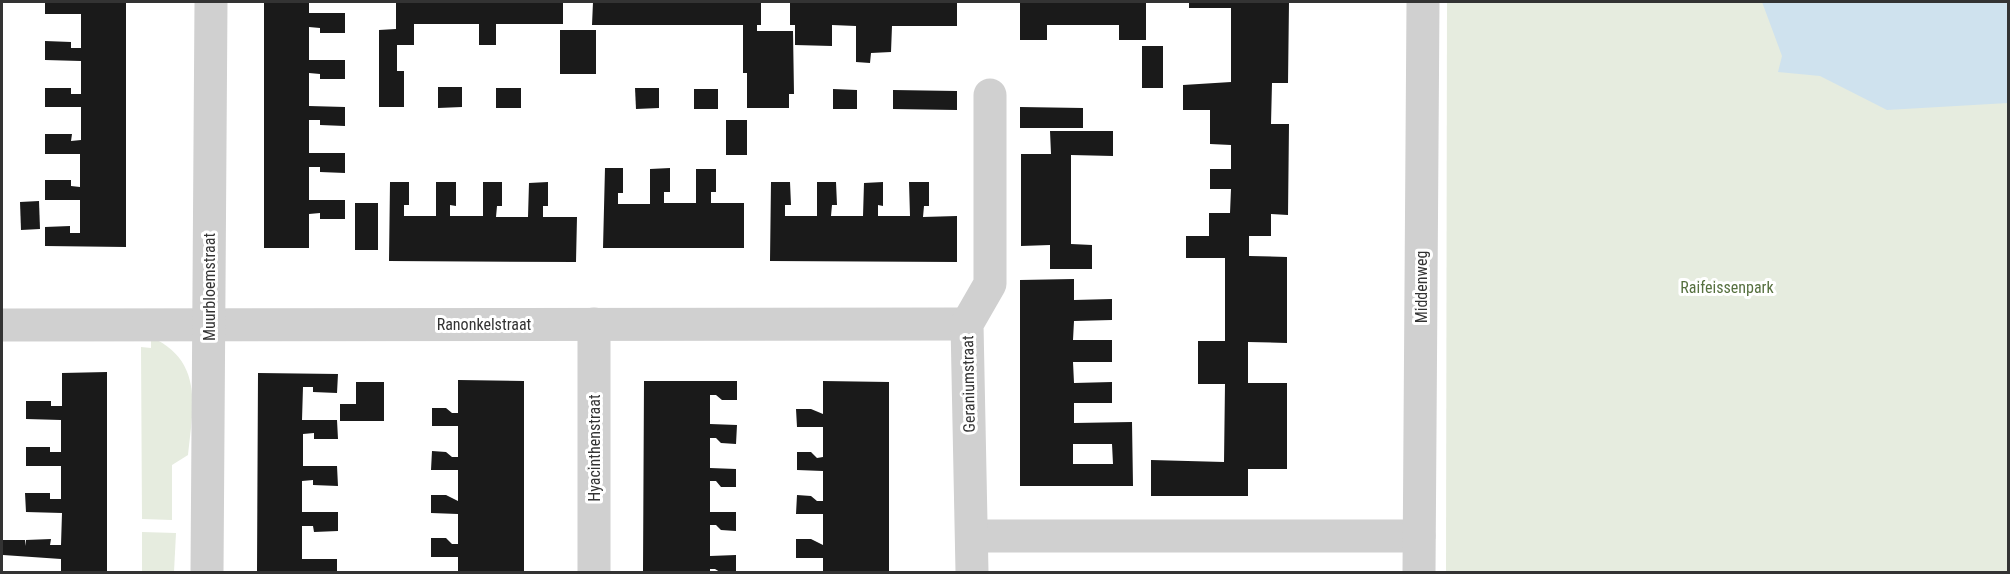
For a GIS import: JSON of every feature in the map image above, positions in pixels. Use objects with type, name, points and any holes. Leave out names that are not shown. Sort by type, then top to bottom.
[{"type":"street","name":"Muurbloemstraat","points":[[207,573],[211,2]]},
{"type":"street","name":"Middenweg","points":[[1419,573],[1423,2]]},
{"type":"street","name":"Geraniumstraat","points":[[972,573],[967,324],[990,284],[990,94]]},
{"type":"street","name":"Hyacinthenstraat","points":[[594,324],[594,573]]},
{"type":"street","name":"Ranonkelstraat","points":[[2,325],[967,324]]},
{"type":"street","points":[[972,536],[1419,536]]},
{"type":"green space","name":"Raifeissenpark","points":[[1447,2],[2008,2],[2008,572],[1446,572]]},
{"type":"green space","points":[[151,337],[168,347],[180,359],[191,387],[192,420],[188,455],[172,465],[172,520],[142,519],[141,347],[151,348]]},
{"type":"green space","points":[[142,532],[176,533],[174,572],[142,572]]},
{"type":"water","points":[[1762,2],[2008,2],[2008,103],[1887,110],[1820,76],[1778,72],[1782,56]]},
{"type":"building","points":[[45,2],[126,2],[126,247],[45,246],[45,227],[70,226],[70,233],[80,233],[80,200],[45,200],[45,180],[71,180],[71,186],[80,187],[80,154],[45,154],[45,134],[72,134],[71,141],[81,140],[81,107],[45,107],[45,88],[71,88],[71,94],[81,94],[81,61],[45,60],[45,41],[71,42],[71,48],[81,48],[81,14],[45,14]]},
{"type":"building","points":[[264,2],[309,2],[309,13],[345,13],[345,33],[320,33],[320,28],[309,27],[309,60],[345,60],[345,79],[320,79],[320,74],[309,73],[309,106],[345,107],[345,126],[320,125],[320,120],[309,120],[309,153],[345,153],[345,173],[320,172],[320,167],[309,167],[309,200],[345,200],[345,219],[320,219],[320,213],[309,214],[309,248],[264,248]]},
{"type":"building","points":[[396,2],[563,2],[563,24],[496,24],[496,45],[479,45],[479,24],[414,24],[414,45],[397,45],[397,71],[404,71],[404,107],[379,107],[379,30],[396,29]]},
{"type":"building","points":[[593,2],[761,2],[761,25],[757,25],[757,31],[793,31],[794,94],[789,94],[789,108],[747,108],[747,73],[743,73],[743,25],[592,25]]},
{"type":"building","points":[[790,2],[957,2],[957,26],[892,26],[891,52],[871,53],[870,63],[856,62],[856,26],[832,25],[832,46],[795,45],[795,25],[790,25]]},
{"type":"building","points":[[1020,2],[1146,2],[1146,40],[1119,40],[1119,25],[1047,25],[1047,40],[1020,40]]},
{"type":"building","points":[[1189,2],[1289,2],[1288,83],[1272,83],[1271,124],[1289,124],[1288,215],[1271,214],[1271,236],[1249,236],[1249,256],[1287,257],[1287,343],[1248,342],[1248,383],[1287,383],[1287,469],[1248,469],[1248,496],[1151,496],[1151,460],[1224,462],[1225,384],[1198,384],[1198,341],[1225,341],[1225,258],[1186,258],[1186,236],[1209,236],[1209,213],[1230,213],[1231,189],[1210,189],[1210,169],[1231,169],[1231,145],[1210,144],[1210,110],[1183,110],[1183,85],[1231,82],[1231,8],[1189,8]]},
{"type":"building","points":[[560,30],[596,30],[596,74],[560,74]]},
{"type":"building","points":[[1142,46],[1163,46],[1163,88],[1142,88]]},
{"type":"building","points":[[438,87],[462,87],[462,107],[438,108]]},
{"type":"building","points":[[496,88],[521,88],[521,108],[496,108]]},
{"type":"building","points":[[635,88],[659,88],[659,108],[636,109]]},
{"type":"building","points":[[694,89],[718,89],[718,109],[694,109]]},
{"type":"building","points":[[833,89],[857,90],[857,109],[833,109]]},
{"type":"building","points":[[893,90],[957,91],[957,110],[893,109]]},
{"type":"building","points":[[1020,107],[1083,108],[1083,128],[1020,128]]},
{"type":"building","points":[[726,120],[747,120],[747,155],[726,155]]},
{"type":"building","points":[[1050,131],[1113,131],[1113,156],[1071,155],[1071,244],[1092,245],[1092,269],[1050,269],[1050,245],[1021,246],[1021,154],[1051,154]]},
{"type":"building","points":[[605,168],[623,168],[623,193],[618,193],[618,204],[650,204],[650,169],[670,168],[670,192],[664,192],[664,203],[696,203],[696,169],[716,169],[716,192],[711,192],[711,203],[744,203],[744,248],[603,248]]},
{"type":"building","points":[[390,182],[409,182],[409,205],[404,205],[404,216],[436,216],[436,182],[456,182],[456,206],[450,205],[450,216],[483,216],[483,182],[502,182],[502,206],[497,206],[496,217],[528,217],[529,183],[548,182],[548,206],[543,206],[543,217],[577,217],[576,262],[389,261]]},
{"type":"building","points":[[771,182],[790,182],[791,205],[785,205],[785,216],[817,216],[817,182],[836,182],[837,205],[832,205],[831,216],[863,216],[864,183],[883,182],[883,206],[878,205],[878,216],[910,216],[909,182],[929,182],[929,206],[924,206],[923,217],[957,216],[957,262],[770,261]]},
{"type":"building","points":[[39,201],[40,229],[21,230],[20,202]]},
{"type":"building","points":[[355,203],[378,203],[378,250],[355,250]]},
{"type":"building","points":[[1074,279],[1074,300],[1112,299],[1112,320],[1074,321],[1073,340],[1112,340],[1112,362],[1073,362],[1074,383],[1112,382],[1112,403],[1074,403],[1074,423],[1132,422],[1133,486],[1020,486],[1020,280]],"holes":[[[1073,444],[1112,444],[1113,464],[1073,464]]]},
{"type":"building","points":[[107,372],[107,572],[61,572],[61,559],[3,555],[3,540],[25,540],[26,546],[26,540],[51,539],[50,545],[61,545],[62,513],[26,512],[25,493],[50,493],[50,499],[61,499],[61,466],[26,466],[26,447],[50,447],[50,452],[61,452],[61,420],[26,419],[26,401],[51,401],[51,406],[62,406],[62,373]]},
{"type":"building","points":[[258,373],[338,374],[337,393],[313,392],[313,387],[303,387],[302,420],[337,420],[338,439],[314,439],[314,433],[303,434],[303,466],[337,466],[338,486],[313,485],[313,480],[302,481],[302,512],[338,512],[338,531],[314,532],[313,526],[302,526],[302,559],[337,559],[337,572],[257,572]]},
{"type":"building","points":[[458,380],[524,381],[524,572],[458,572],[458,557],[431,557],[431,538],[446,538],[452,544],[458,544],[458,514],[431,513],[431,495],[446,495],[458,501],[458,470],[431,470],[432,451],[446,452],[452,457],[458,457],[458,426],[432,426],[432,408],[446,408],[452,413],[458,413]]},
{"type":"building","points":[[644,381],[737,381],[737,400],[722,400],[716,395],[710,395],[710,424],[737,425],[736,444],[721,443],[716,438],[710,438],[710,468],[736,469],[736,487],[721,487],[716,481],[710,481],[710,512],[736,512],[736,531],[721,530],[716,525],[710,525],[710,556],[736,555],[736,572],[720,572],[710,569],[710,572],[643,572]]},
{"type":"building","points":[[823,381],[889,382],[889,572],[823,572],[823,558],[796,558],[796,539],[811,539],[823,545],[823,514],[796,514],[797,495],[811,496],[817,501],[823,501],[823,471],[797,470],[797,452],[811,452],[817,458],[823,457],[823,427],[797,427],[796,409],[811,409],[823,414]]},
{"type":"building","points":[[356,382],[384,382],[384,421],[340,421],[340,404],[356,404]]}]
